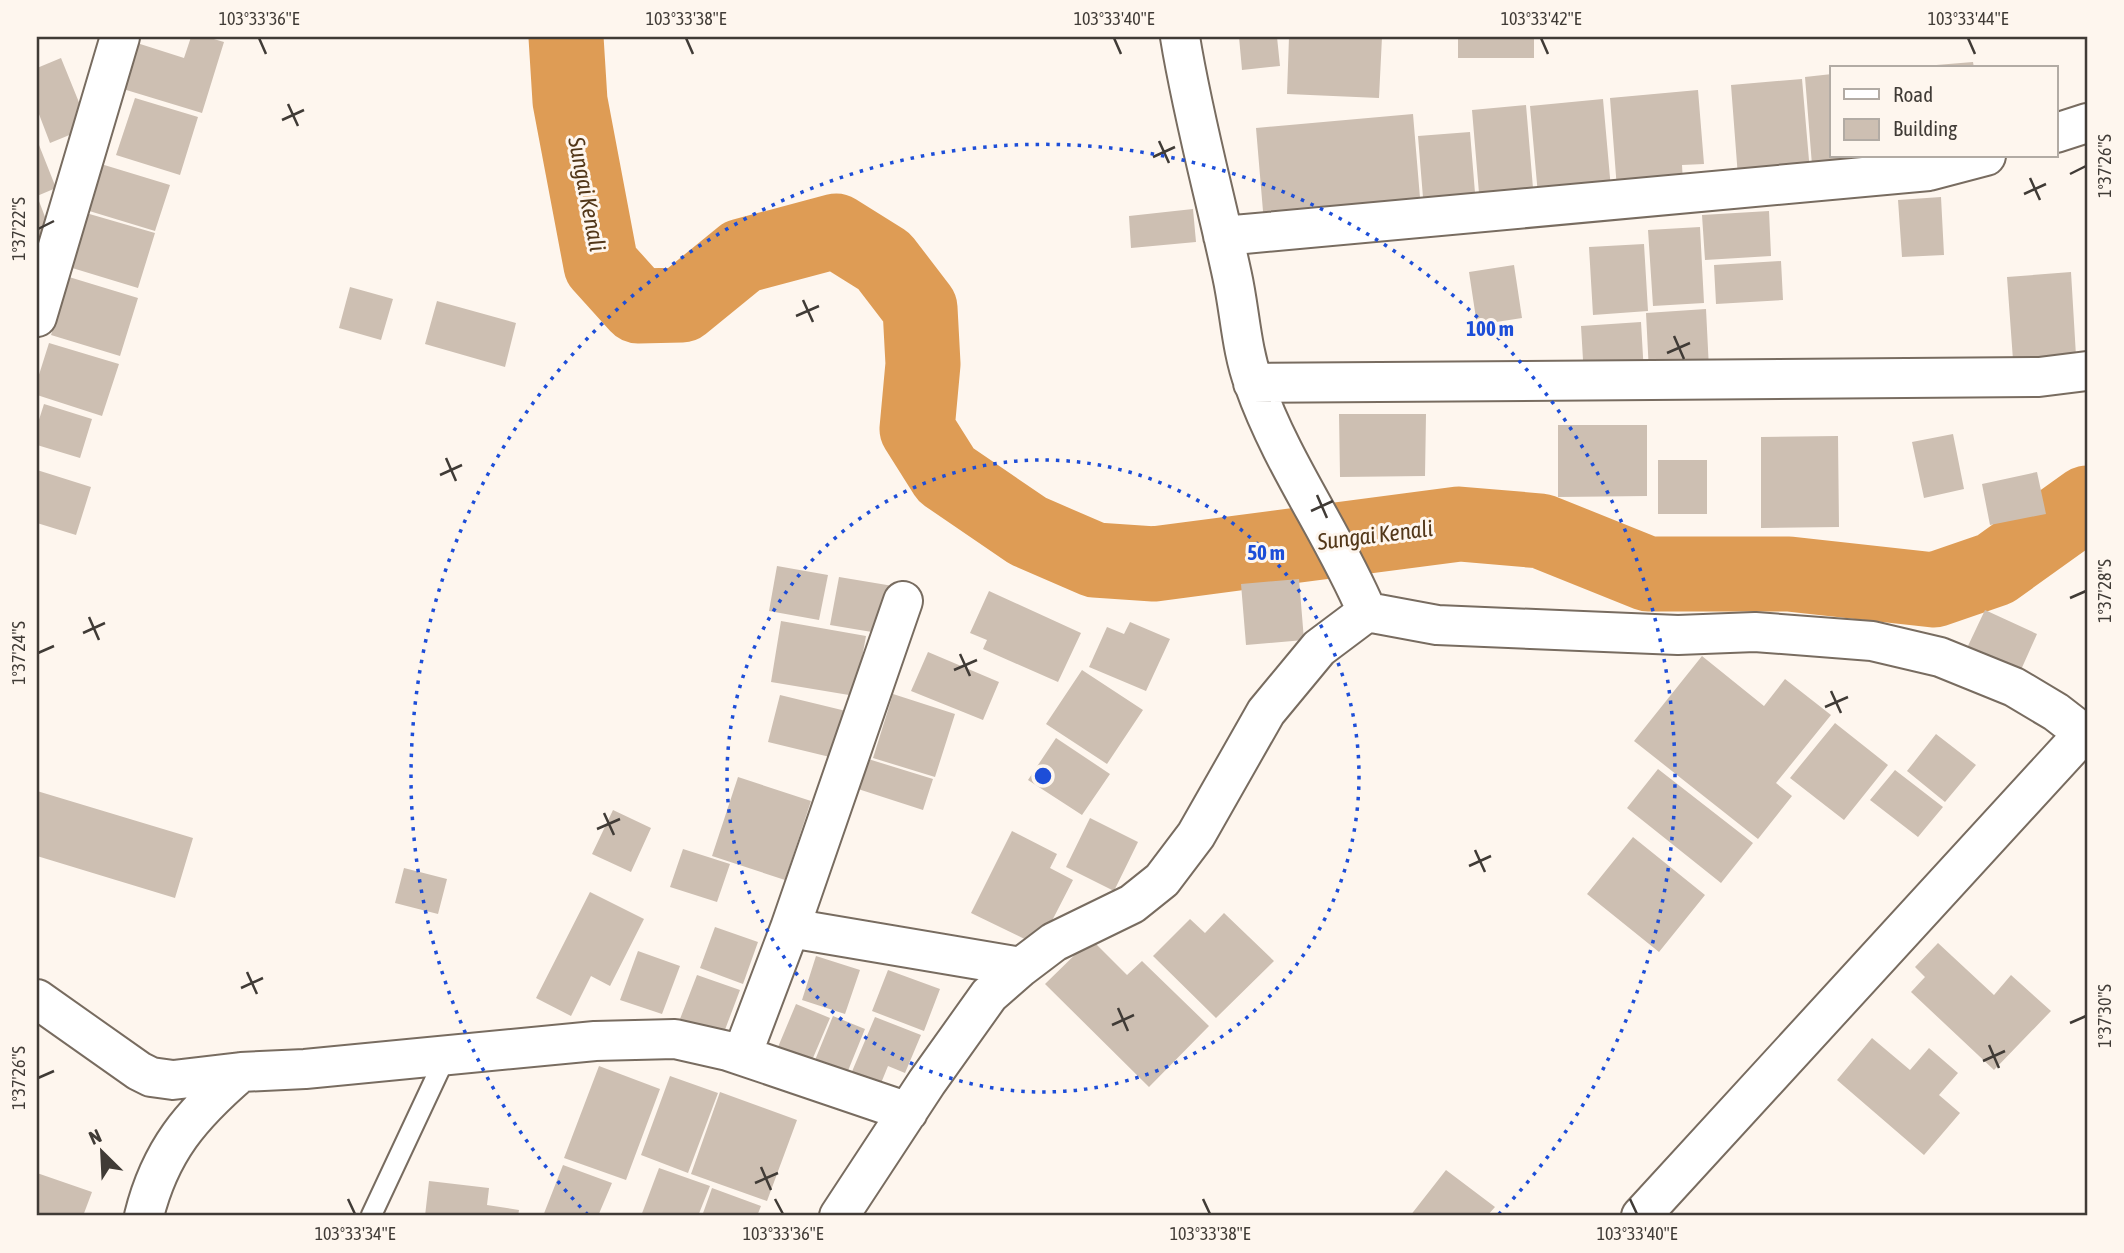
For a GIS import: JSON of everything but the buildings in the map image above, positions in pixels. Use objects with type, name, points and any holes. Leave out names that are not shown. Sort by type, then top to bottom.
[{"type":"street","points":[[37,317],[120,37]]},
{"type":"street","points":[[1180,37],[1233,279],[1240,332],[1253,383],[1286,457],[1361,596],[1437,625],[1678,635],[1755,632],[1872,641],[1940,657],[2014,687],[2056,712],[2086,735],[1641,1216]]},
{"type":"street","points":[[2058,132],[2087,123]]},
{"type":"street","points":[[1223,236],[1930,171],[1979,158]]},
{"type":"street","points":[[1253,383],[2039,377],[2087,370]]},
{"type":"street","points":[[839,1216],[989,995],[1054,942],[1132,904],[1162,880],[1196,835],[1266,712],[1361,596]]},
{"type":"street","points":[[742,1055],[790,928],[903,601]]},
{"type":"street","points":[[790,928],[1021,967]]},
{"type":"street","points":[[37,999],[139,1071],[151,1077],[173,1080],[595,1041],[675,1039],[742,1055],[908,1112]]},
{"type":"street","points":[[144,1216],[148,1200],[181,1130],[241,1072]]},
{"type":"lane","points":[[371,1216],[446,1056]]},
{"type":"waterway","name":"Sungai Kenali","points":[[566,37],[570,101],[601,265],[638,306],[682,305],[742,256],[836,231],[884,261],[920,308],[923,364],[917,429],[946,475],[1028,531],[1095,560],[1154,564],[1459,524],[1541,531],[1648,574],[1789,574],[1934,590],[1995,569],[2087,503]]}]
